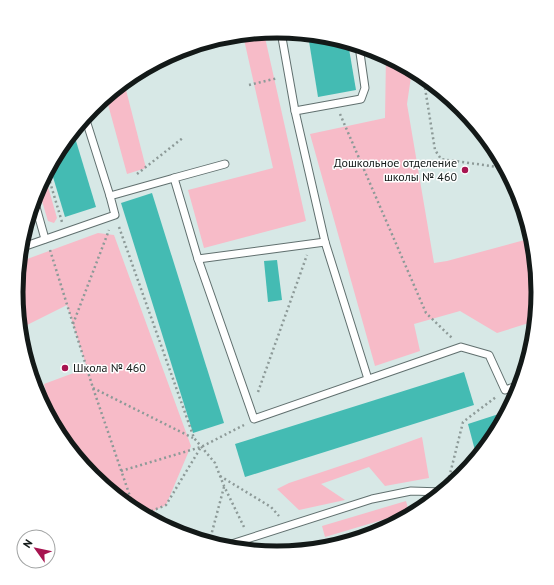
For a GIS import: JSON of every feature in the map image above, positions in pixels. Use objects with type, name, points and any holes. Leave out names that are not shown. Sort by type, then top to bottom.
[{"type":"lane","points":[[282,38],[295,111],[325,242],[368,379]]},
{"type":"lane","points":[[295,111],[336,105],[361,99],[365,88],[360,52]]},
{"type":"lane","points":[[28,245],[115,215],[87,124]]},
{"type":"lane","points":[[110,196],[225,164]]},
{"type":"lane","points":[[174,178],[198,259],[254,419],[461,347],[488,355],[505,390],[513,387]]},
{"type":"lane","points":[[37,209],[45,239]]},
{"type":"lane","points":[[198,259],[325,242]]},
{"type":"lane","points":[[236,543],[372,499],[411,491],[434,492]]},
{"type":"path","points":[[249,85],[288,76]]},
{"type":"path","points":[[425,86],[434,150],[441,160],[498,167]]},
{"type":"path","points":[[336,105],[426,312],[461,347]]},
{"type":"path","points":[[135,176],[184,137]]},
{"type":"path","points":[[49,180],[65,232]]},
{"type":"path","points":[[73,324],[115,215]]},
{"type":"path","points":[[115,215],[194,438],[215,463],[224,486],[250,539]]},
{"type":"path","points":[[250,410],[263,382],[311,244]]},
{"type":"path","points":[[50,250],[93,388],[131,501]]},
{"type":"path","points":[[93,388],[194,438]]},
{"type":"path","points":[[449,479],[463,422],[505,390]]},
{"type":"path","points":[[121,472],[201,447],[254,419]]},
{"type":"path","points":[[150,512],[166,505],[201,447]]},
{"type":"path","points":[[220,476],[271,507],[289,526]]},
{"type":"path","points":[[211,538],[224,486]]},
{"type":"shaded area","points":[[265,39],[306,221],[204,248],[188,190],[273,168],[244,41]]},
{"type":"shaded area","points":[[386,64],[411,77],[407,104],[434,263],[447,261],[525,240],[529,259],[531,292],[529,323],[497,333],[460,311],[414,324],[420,351],[375,366],[310,134],[385,118]]},
{"type":"shaded area","points":[[126,88],[146,168],[127,174],[108,104]]},
{"type":"shaded area","points":[[47,184],[57,218],[54,223],[48,221],[41,198]]},
{"type":"shaded area","points":[[98,233],[114,235],[191,446],[166,505],[151,512],[122,494],[86,460],[75,447],[57,419],[50,407],[44,384],[87,368],[67,305],[27,325],[24,314],[23,292],[25,260]]},
{"type":"shaded area","points":[[422,437],[429,478],[385,486],[369,467],[321,484],[345,500],[299,510],[277,489],[289,483]]},
{"type":"shaded area","points":[[406,501],[408,510],[398,515],[325,537],[322,526]]},
{"type":"building","points":[[309,41],[327,43],[349,49],[356,90],[318,97]]},
{"type":"building","points":[[75,138],[96,207],[65,217],[52,174]]},
{"type":"building","points":[[152,193],[224,423],[193,433],[121,203]]},
{"type":"building","points":[[277,260],[282,300],[268,302],[264,261]]},
{"type":"building","points":[[464,372],[474,405],[245,477],[235,444]]},
{"type":"building","points":[[500,413],[475,451],[468,424]]},
{"type":"place","name":"Дошкольное отделение школы № 460","points":[[465,170]]},
{"type":"place","name":"Школа № 460","points":[[65,368]]}]
